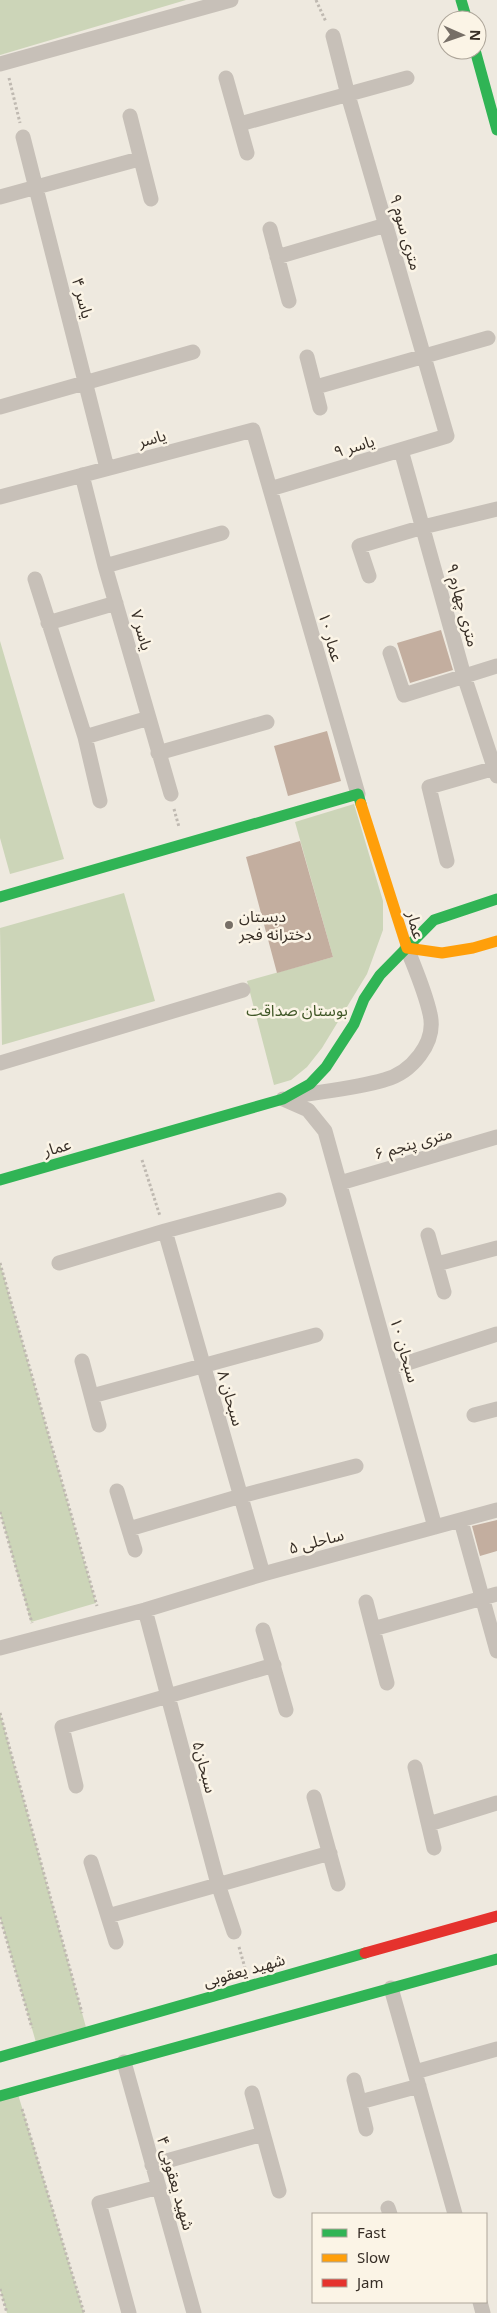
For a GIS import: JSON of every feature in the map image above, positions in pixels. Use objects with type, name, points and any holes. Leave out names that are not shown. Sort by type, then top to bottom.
[{"type":"street","points":[[3,63],[231,0]]},
{"type":"street","name":"۹ متری سوم","points":[[333,36],[348,95],[447,436]]},
{"type":"street","points":[[478,60],[497,130]]},
{"type":"street","points":[[226,78],[247,153]]},
{"type":"street","points":[[240,124],[407,78]]},
{"type":"street","points":[[130,116],[139,159],[151,199]]},
{"type":"street","name":"یاسر ۴","points":[[23,137],[107,468]]},
{"type":"street","points":[[0,197],[139,159]]},
{"type":"street","points":[[278,257],[386,225]]},
{"type":"street","points":[[270,230],[290,301]]},
{"type":"street","points":[[316,387],[488,338]]},
{"type":"street","points":[[0,407],[87,384],[193,352]]},
{"type":"street","points":[[307,357],[320,408]]},
{"type":"street","name":"یاسر","points":[[0,496],[253,430],[270,489]]},
{"type":"street","name":"یاسر ۹","points":[[270,489],[447,436]]},
{"type":"street","name":"۹ متری چهارم","points":[[401,450],[464,676],[496,772]]},
{"type":"street","name":"یاسر ۷","points":[[82,474],[105,566],[171,794]]},
{"type":"street","name":"عمار ۱۰","points":[[270,489],[358,794]]},
{"type":"street","points":[[368,576],[359,546],[423,527],[497,509]]},
{"type":"street","points":[[105,566],[222,533]]},
{"type":"street","points":[[34,580],[85,737],[100,801]]},
{"type":"street","points":[[48,623],[116,603]]},
{"type":"street","points":[[390,653],[404,695],[497,666]]},
{"type":"street","points":[[85,737],[148,718]]},
{"type":"street","points":[[158,753],[267,722]]},
{"type":"street","points":[[447,860],[429,787],[496,772]]},
{"type":"street","points":[[0,897],[358,794]]},
{"type":"street","name":"عمار","points":[[0,1180],[283,1099],[310,1084],[326,1067],[354,1024],[364,999],[375,983],[408,948],[358,794]]},
{"type":"street","points":[[408,948],[434,920],[497,899]]},
{"type":"street","points":[[408,948],[442,953],[473,948],[497,941]]},
{"type":"street","points":[[283,1099],[386,1080],[411,1065],[422,1054],[431,1028],[430,1015],[408,948]]},
{"type":"street","points":[[0,1063],[243,990]]},
{"type":"street","name":"سبحان ۱۰","points":[[283,1099],[308,1110],[325,1131],[435,1527]]},
{"type":"street","name":"۶ متری پنجم","points":[[340,1183],[497,1137]]},
{"type":"street","points":[[59,1263],[165,1231],[280,1200]]},
{"type":"street","name":"سبحان ۸","points":[[165,1231],[263,1574]]},
{"type":"street","points":[[428,1235],[444,1292]]},
{"type":"street","points":[[437,1264],[497,1248]]},
{"type":"street","points":[[392,1368],[497,1334]]},
{"type":"street","points":[[92,1396],[316,1335]]},
{"type":"street","points":[[82,1361],[99,1425]]},
{"type":"street","points":[[474,1415],[497,1409]]},
{"type":"street","points":[[129,1529],[240,1496],[356,1466]]},
{"type":"street","points":[[117,1491],[135,1550]]},
{"type":"street","name":"ساحلی ۵","points":[[0,1648],[145,1610],[263,1574],[497,1510]]},
{"type":"street","points":[[461,1521],[497,1651]]},
{"type":"street","points":[[373,1629],[497,1594]]},
{"type":"street","points":[[366,1602],[387,1683]]},
{"type":"street","name":"سبحان۵","points":[[145,1610],[218,1884],[234,1932]]},
{"type":"street","points":[[264,1630],[286,1710]]},
{"type":"street","points":[[76,1786],[62,1728],[167,1695],[274,1665]]},
{"type":"street","points":[[415,1768],[434,1848]]},
{"type":"street","points":[[314,1797],[338,1884]]},
{"type":"street","points":[[429,1824],[497,1803]]},
{"type":"street","points":[[108,1916],[330,1853]]},
{"type":"street","points":[[91,1862],[116,1942]]},
{"type":"street","name":"شهید یعقوبی","points":[[0,2056],[497,1916]]},
{"type":"street","points":[[0,2096],[497,1959]]},
{"type":"street","points":[[391,1988],[455,2213]]},
{"type":"street","points":[[360,2102],[497,2048]]},
{"type":"street","name":"شهید یعقوبی ۴","points":[[124,2062],[194,2313]]},
{"type":"street","points":[[354,2080],[366,2129]]},
{"type":"street","points":[[252,2093],[279,2191]]},
{"type":"street","points":[[152,2165],[263,2134]]},
{"type":"street","points":[[129,2313],[99,2203],[158,2186]]},
{"type":"path","points":[[316,0],[333,36]]},
{"type":"path","points":[[3,63],[23,137]]},
{"type":"path","points":[[171,794],[183,845]]},
{"type":"path","points":[[136,1141],[165,1231]]},
{"type":"path","points":[[0,1264],[96,1603]]},
{"type":"path","points":[[0,1512],[31,1622],[39,1637]]},
{"type":"path","points":[[0,1713],[87,2031]]},
{"type":"path","points":[[0,1917],[37,2046]]},
{"type":"path","points":[[234,1932],[250,1985]]},
{"type":"path","points":[[17,2091],[84,2313]]},
{"type":"path","points":[[0,2289],[7,2313]]},
{"type":"green space","points":[[0,0],[186,0],[0,55]]},
{"type":"green space","points":[[0,641],[64,859],[10,874],[0,838]]},
{"type":"green space","name":"بوستان صداقت","points":[[354,804],[383,901],[383,930],[367,974],[322,1048],[307,1067],[291,1080],[274,1085],[247,981],[333,957],[295,822]]},
{"type":"green space","points":[[124,893],[155,1001],[2,1045],[0,928]]},
{"type":"green space","points":[[0,1263],[96,1603],[31,1622],[0,1512]]},
{"type":"green space","points":[[0,1713],[87,2031],[37,2046],[0,1917]]},
{"type":"green space","points":[[17,2091],[84,2313],[7,2313],[0,2289],[0,2096]]},
{"type":"building","points":[[441,630],[453,670],[410,683],[397,643]]},
{"type":"building","points":[[327,731],[341,781],[288,796],[274,746]]},
{"type":"building","points":[[300,841],[333,957],[277,973],[246,857]]},
{"type":"building","points":[[497,1520],[497,1551],[480,1556],[472,1526]]},
{"type":"traffic: fast","points":[[461,0],[464,10]]},
{"type":"traffic: fast","points":[[478,60],[497,130]]},
{"type":"traffic: fast","points":[[0,897],[358,794],[361,804]]},
{"type":"traffic: fast","points":[[0,1180],[283,1099],[310,1084],[326,1067],[354,1024],[364,999],[380,975],[434,920],[497,899]]},
{"type":"traffic: fast","points":[[0,2057],[365,1953]]},
{"type":"traffic: fast","points":[[0,2096],[497,1959]]},
{"type":"traffic: slow","points":[[361,804],[407,948]]},
{"type":"traffic: slow","points":[[407,948],[442,953],[473,948],[497,941]]},
{"type":"traffic: jam","points":[[365,1953],[497,1916]]},
{"type":"place","name":"دبستان دخترانه فجر","points":[[229,925]]}]
